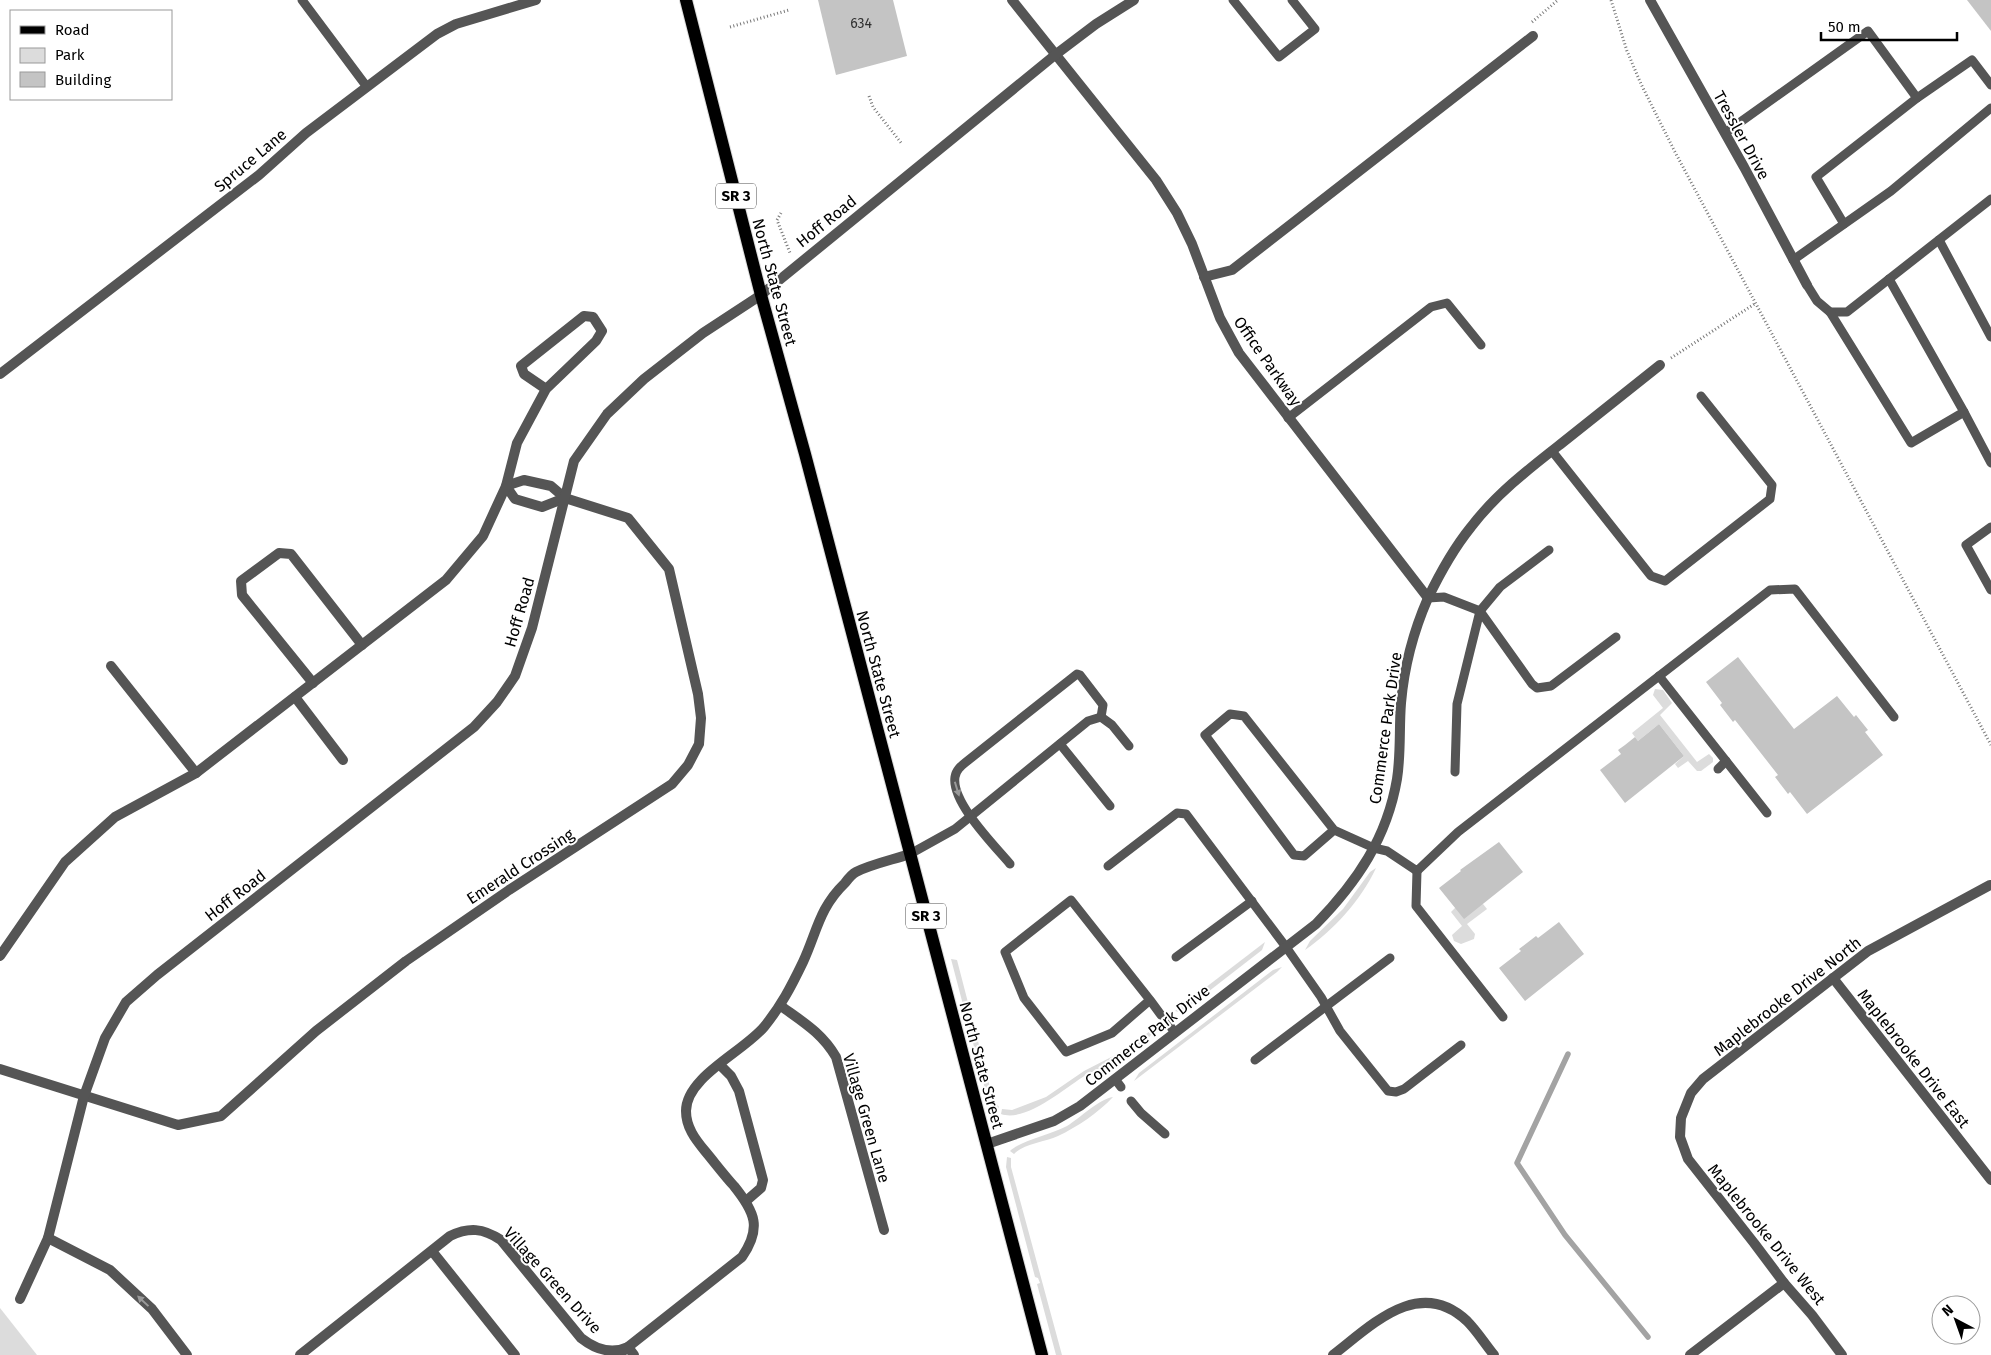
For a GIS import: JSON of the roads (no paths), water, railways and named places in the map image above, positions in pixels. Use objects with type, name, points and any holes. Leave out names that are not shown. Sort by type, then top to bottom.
[{"type":"main road","name":"North State Street","points":[[686,0],[761,294],[800,435],[1042,1355]]},
{"type":"street","name":"Spruce Lane","points":[[0,374],[259,175],[306,133],[437,34],[456,24],[511,3],[536,0]]},
{"type":"street","name":"Office Parkway","points":[[1012,0],[1156,180],[1178,213],[1220,318],[1239,353],[1428,598]]},
{"type":"street","name":"Hoff Road","points":[[20,1299],[48,1238],[84,1096],[105,1038],[126,1002],[157,975],[474,727],[497,702],[515,676],[532,628],[574,461],[607,414],[644,379],[703,333],[761,294],[1056,55],[1096,24],[1134,0]]},
{"type":"street","name":"Tressler Drive","points":[[1650,0],[1725,133],[1806,285]]},
{"type":"street","points":[[1204,278],[1232,270],[1533,36]]},
{"type":"street","points":[[0,956],[65,862],[115,817],[196,773],[446,580],[483,536],[506,486],[517,443],[546,389],[596,341],[602,331],[593,317],[584,316],[521,366],[524,374],[546,389]]},
{"type":"street","name":"Commerce Park Drive","points":[[986,1144],[1054,1121],[1118,1083],[1175,1033],[1316,924],[1340,900],[1364,868],[1386,819],[1395,786],[1400,748],[1402,703],[1408,663],[1418,623],[1445,565],[1471,526],[1498,496],[1660,365]]},
{"type":"street","name":"Emerald Crossing","points":[[0,1069],[178,1125],[221,1116],[316,1032],[406,961],[509,890],[672,784],[688,765],[699,744],[701,718],[698,694],[668,569],[628,518],[565,498],[551,486],[524,480],[506,486]]},
{"type":"street","points":[[506,486],[515,499],[542,508],[565,498]]},
{"type":"street","points":[[313,683],[242,595],[242,582],[279,553],[291,554],[362,645]]},
{"type":"street","points":[[111,666],[196,773]]},
{"type":"street","points":[[295,697],[343,760]]},
{"type":"street","points":[[618,1355],[631,1351],[742,1257],[750,1245],[754,1232],[754,1219],[746,1201],[694,1138],[687,1124],[686,1110],[689,1097],[696,1084],[756,1037],[781,1006],[804,960],[820,916],[834,894],[855,873],[910,854]]},
{"type":"street","name":"Maplebrooke Drive North","points":[[1680,1126],[1686,1101],[1703,1080],[1833,978],[1868,951],[1990,885]]},
{"type":"street","name":"Maplebrooke Drive East","points":[[1833,978],[1991,1180]]},
{"type":"street","name":"Village Green Lane","points":[[781,1006],[815,1030],[828,1043],[836,1057],[884,1230]]},
{"type":"street","points":[[720,1065],[731,1076],[739,1091],[763,1180],[761,1188],[746,1201]]},
{"type":"street","name":"Maplebrooke Drive West","points":[[1680,1126],[1682,1145],[1688,1158],[1784,1284],[1812,1315],[1842,1355]]},
{"type":"street","name":"Village Green Drive","points":[[300,1355],[450,1236],[462,1231],[475,1229],[489,1232],[502,1240],[581,1338],[593,1347],[607,1351],[631,1351]]},
{"type":"street","points":[[48,1238],[110,1270],[152,1309],[187,1355]]},
{"type":"street","points":[[432,1251],[515,1355]]},
{"type":"street","points":[[1690,1355],[1784,1284]]},
{"type":"street","points":[[1333,1355],[1389,1312],[1406,1305],[1430,1303],[1441,1306],[1466,1320],[1494,1355]]},
{"type":"lane","points":[[302,0],[367,88]]},
{"type":"lane","points":[[1233,0],[1279,57],[1314,29],[1292,0]]},
{"type":"lane","points":[[1725,133],[1868,31],[1917,98]]},
{"type":"lane","points":[[1844,224],[1816,178],[1917,98],[1972,60],[1991,86]]},
{"type":"lane","points":[[1793,260],[1891,191],[1991,108]]},
{"type":"lane","points":[[1830,312],[1847,312],[1991,199]]},
{"type":"lane","points":[[1939,240],[1991,337]]},
{"type":"lane","points":[[1889,279],[1991,463]]},
{"type":"lane","points":[[1806,285],[1817,301],[1830,312],[1910,443],[1964,412]]},
{"type":"lane","points":[[1288,418],[1431,307],[1447,303],[1481,345]]},
{"type":"lane","points":[[1552,451],[1651,576],[1665,581],[1770,499],[1772,485],[1701,396]]},
{"type":"lane","points":[[1991,527],[1966,545],[1991,590]]},
{"type":"lane","points":[[1455,772],[1457,704],[1480,611],[1500,588],[1549,550]]},
{"type":"lane","points":[[1502,1016],[1416,906],[1417,871],[1458,832],[1770,590],[1795,588],[1894,717]]},
{"type":"lane","points":[[1428,598],[1444,597],[1480,611],[1532,684],[1537,688],[1550,686],[1616,637]]},
{"type":"lane","points":[[1010,864],[963,808],[954,779],[959,768],[1077,674],[1080,675],[1103,705],[1101,717]]},
{"type":"lane","points":[[1659,676],[1767,814]]},
{"type":"lane","points":[[1334,830],[1304,856],[1294,855],[1205,735],[1230,714],[1244,716],[1334,830],[1387,852],[1417,871]]},
{"type":"lane","points":[[910,854],[955,829],[1088,721],[1101,717]]},
{"type":"lane","points":[[1101,717],[1112,725],[1129,746]]},
{"type":"lane","points":[[1060,744],[1110,806]]},
{"type":"lane","points":[[1718,769],[1726,761]]},
{"type":"lane","points":[[1108,866],[1177,813],[1182,813],[1190,818],[1252,901],[1326,1006],[1340,1031],[1388,1091],[1396,1092],[1404,1089],[1461,1045]]},
{"type":"lane","points":[[1150,1000],[1112,1034],[1066,1052],[1024,998],[1005,952],[1072,900],[1150,1000],[1161,1016]]},
{"type":"lane","points":[[1176,957],[1252,901]]},
{"type":"lane","points":[[1255,1060],[1390,958]]},
{"type":"lane","points":[[1168,1023],[1175,1033]]},
{"type":"lane","points":[[1131,1101],[1141,1113],[1165,1134]]},
{"type":"waterway","points":[[1568,1054],[1517,1163],[1565,1235],[1648,1337]]}]
